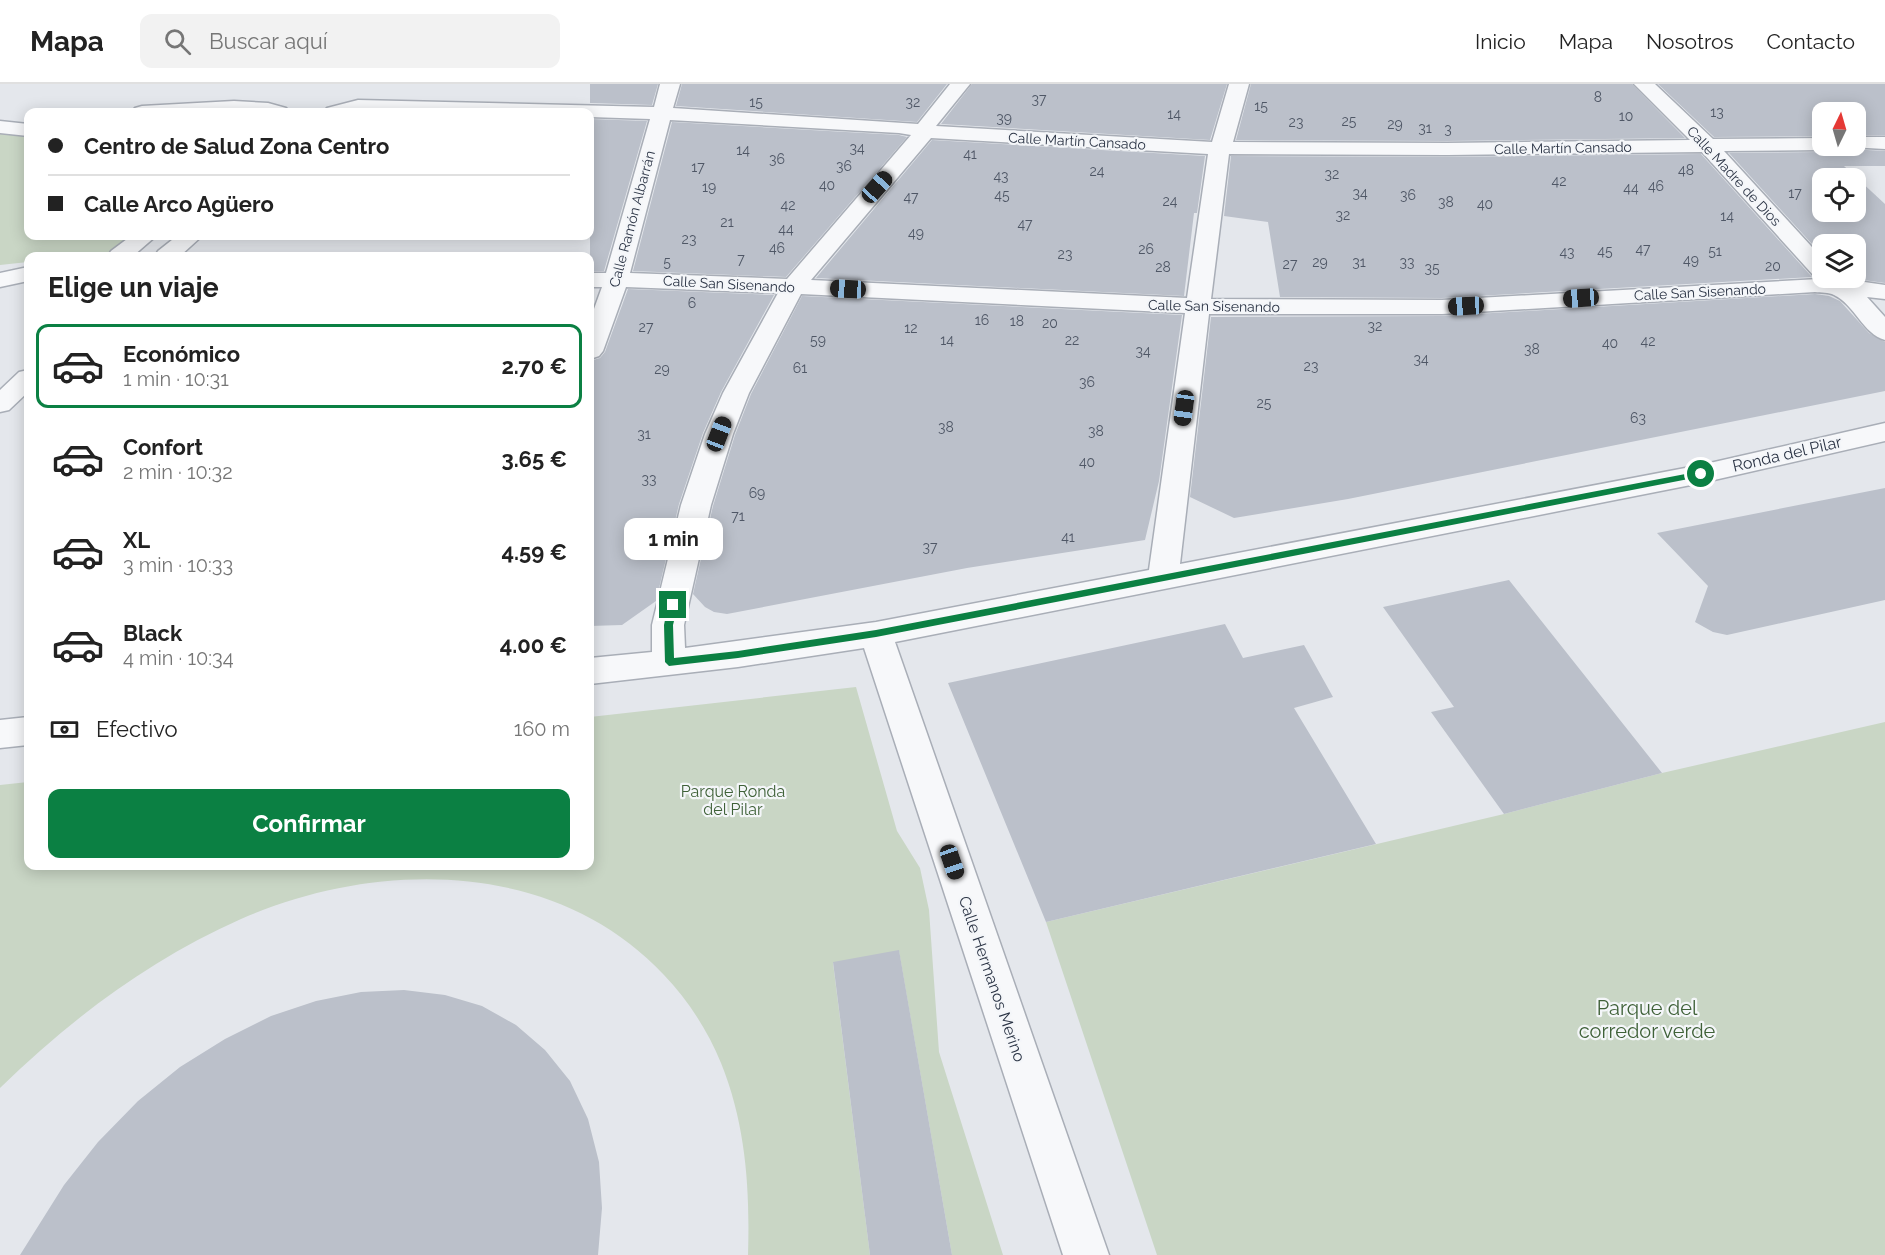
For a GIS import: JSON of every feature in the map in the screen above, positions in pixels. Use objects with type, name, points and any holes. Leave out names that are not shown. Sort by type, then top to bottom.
[{"type":"street","name":"Calle Ramón Albarrán","points":[[594,340],[616,280],[670,84]]},
{"type":"street","points":[[669,662],[668,625],[696,505],[719,434],[741,383],[776,316],[795,287],[826,246],[920,139],[923,130],[960,84]]},
{"type":"street","points":[[1163,578],[1221,148],[1239,84]]},
{"type":"street","name":"Calle Madre de Dios","points":[[1644,84],[1707,145],[1812,259]]},
{"type":"street","points":[[344,108],[368,89]]},
{"type":"street","name":"Calle Martín Cansado","points":[[351,108],[358,106],[445,108]]},
{"type":"street","name":"Calle Martín Cansado","points":[[594,111],[661,113],[1080,142],[1221,148],[1447,149],[1812,144]]},
{"type":"street","points":[[9,115],[24,127]]},
{"type":"street","points":[[1866,143],[1885,143]]},
{"type":"street","points":[[124,252],[141,240]]},
{"type":"street","points":[[171,252],[186,240]]},
{"type":"street","points":[[0,280],[24,275]]},
{"type":"street","name":"Calle San Sisenando","points":[[594,280],[795,287],[1198,307],[1442,307],[1791,286],[1812,282]]},
{"type":"street","name":"Calle Madre de Dios","points":[[1842,288],[1885,332]]},
{"type":"street","name":"Calle San Sisenando","points":[[1852,288],[1858,291],[1885,292]]},
{"type":"street","points":[[0,404],[24,382]]},
{"type":"street","name":"Ronda del Pilar","points":[[594,671],[738,655],[876,634],[1701,474],[1885,432]]},
{"type":"street","name":"Calle Hermanos Merino","points":[[876,634],[1086,1255]]},
{"type":"street","points":[[0,734],[24,731]]},
{"type":"green space","points":[[0,132],[24,133],[24,240],[132,240],[117,252],[24,252],[24,262],[0,265]]},
{"type":"green space","name":"Parque Ronda del Pilar","points":[[856,687],[897,831],[920,868],[929,910],[939,1052],[1003,1255],[952,1255],[899,951],[833,963],[870,1255],[748,1255],[747,1182],[736,1110],[721,1063],[697,1016],[664,975],[620,937],[572,909],[519,890],[463,881],[407,880],[350,886],[294,899],[241,919],[175,953],[113,993],[55,1038],[0,1088],[0,785],[24,782],[24,870],[594,870],[594,717]]},
{"type":"green space","name":"Parque del corredor verde","points":[[1885,722],[1885,1255],[1157,1255],[1046,922],[1504,814],[1662,773]]},
{"type":"building","points":[[590,84],[658,84],[652,105],[590,103]]},
{"type":"building","points":[[682,84],[947,84],[917,122],[676,106]]},
{"type":"building","points":[[972,84],[1227,84],[1210,140],[941,124]]},
{"type":"building","points":[[1251,84],[1632,84],[1685,138],[1447,141],[1236,140]]},
{"type":"building","points":[[1658,84],[1885,84],[1885,135],[1866,135],[1866,102],[1812,102],[1812,136],[1714,137]]},
{"type":"building","points":[[594,119],[647,121],[604,271],[594,271],[594,252],[590,252],[590,240],[594,240]]},
{"type":"building","points":[[672,122],[907,137],[786,277],[633,271]]},
{"type":"building","points":[[932,140],[1205,156],[1197,213],[1194,213],[1184,296],[816,278]]},
{"type":"building","points":[[1866,150],[1885,151],[1885,166],[1812,168],[1812,222],[1866,222],[1866,186],[1885,204],[1885,283],[1866,280],[1866,234],[1812,234],[1812,244],[1729,153],[1812,152],[1812,156],[1866,156]]},
{"type":"building","points":[[1701,154],[1812,277],[1442,298],[1280,297],[1268,222],[1224,216],[1231,156],[1447,157]]},
{"type":"building","points":[[628,289],[774,295],[721,392],[703,433],[679,504],[656,601],[622,625],[594,626],[594,360],[600,358],[605,352]]},
{"type":"building","points":[[1815,294],[1829,296],[1840,301],[1869,333],[1885,342],[1885,391],[1348,499],[1234,518],[1190,497],[1211,317],[1442,316]]},
{"type":"building","points":[[802,296],[1182,315],[1159,481],[1145,540],[967,568],[727,614],[714,612],[705,607],[693,594],[713,506],[735,435],[751,394]]},
{"type":"building","points":[[1885,488],[1885,600],[1727,635],[1713,632],[1695,622],[1708,586],[1657,533]]},
{"type":"building","points":[[1509,580],[1662,773],[1504,814],[1431,712],[1454,707],[1383,607]]},
{"type":"building","points":[[1225,624],[1243,658],[1304,645],[1333,697],[1294,708],[1376,844],[1046,922],[948,683]]},
{"type":"building","points":[[899,950],[952,1255],[870,1255],[833,962]]},
{"type":"building","points":[[404,990],[445,995],[482,1006],[516,1025],[545,1050],[570,1081],[588,1119],[599,1162],[602,1208],[598,1255],[20,1255],[64,1185],[98,1142],[138,1101],[180,1067],[225,1039],[271,1016],[316,1001],[361,992]]},
{"type":"route","points":[[673,605],[668,625],[669,662],[738,655],[876,634],[1701,474]]}]
